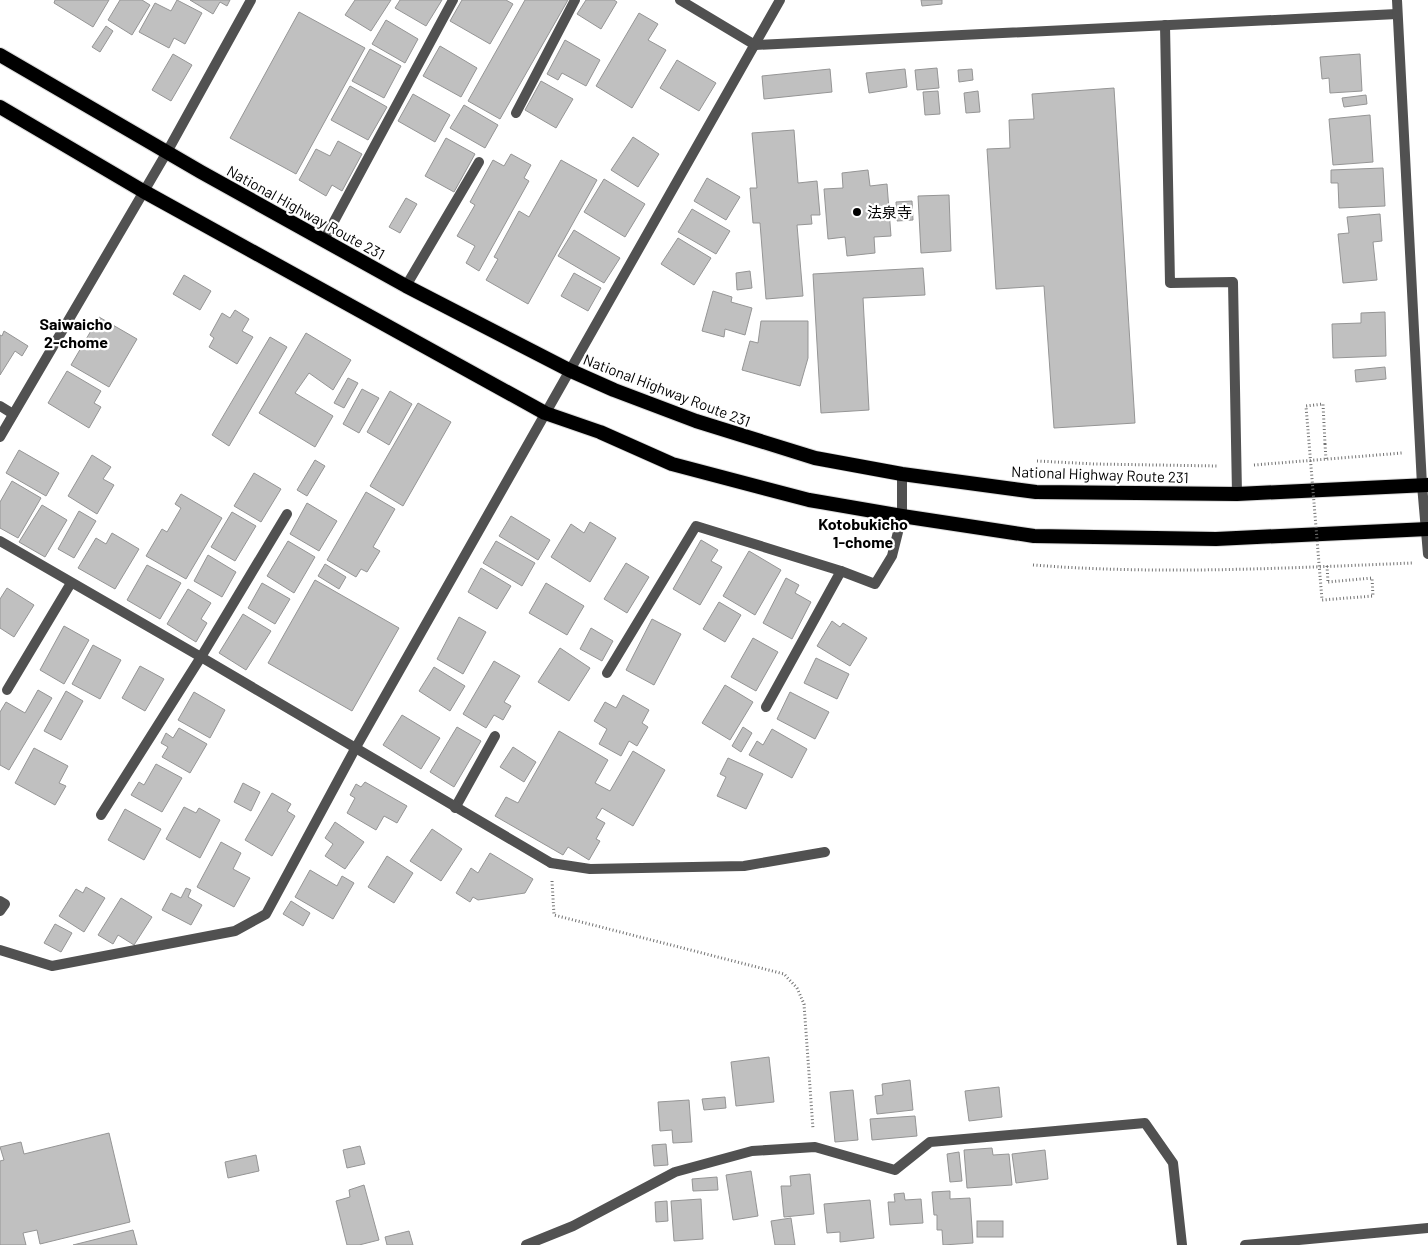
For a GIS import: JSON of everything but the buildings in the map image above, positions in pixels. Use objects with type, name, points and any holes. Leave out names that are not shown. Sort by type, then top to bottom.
[{"type":"highway","name":"National Highway Route 231","points":[[0,55],[167,152],[406,286],[569,370],[614,390],[696,421],[815,458],[902,474],[1036,492],[1237,494],[1425,485]]},
{"type":"highway","points":[[0,107],[143,191],[545,413],[600,432],[672,464],[809,500],[1034,536],[1216,539],[1427,529]]},
{"type":"street","points":[[0,436],[167,152],[251,0]]},
{"type":"street","points":[[324,240],[453,0]]},
{"type":"street","points":[[516,113],[575,0]]},
{"type":"street","points":[[680,0],[755,45],[1397,14]]},
{"type":"street","points":[[0,950],[52,966],[235,932],[266,914],[355,749],[780,0]]},
{"type":"street","points":[[1397,0],[1428,554]]},
{"type":"street","points":[[1165,25],[1170,283],[1233,282],[1237,494]]},
{"type":"street","points":[[406,286],[479,162]]},
{"type":"street","points":[[0,406],[13,414]]},
{"type":"street","points":[[607,673],[696,526],[841,571],[875,584],[892,556],[902,516],[902,474]]},
{"type":"street","points":[[102,815],[201,657],[287,514]]},
{"type":"street","points":[[0,541],[551,863],[590,869],[744,866],[825,852]]},
{"type":"street","points":[[766,706],[841,571]]},
{"type":"street","points":[[7,690],[71,583]]},
{"type":"street","points":[[455,808],[495,736]]},
{"type":"street","points":[[0,901],[4,904],[0,912]]},
{"type":"street","points":[[526,1245],[573,1226],[675,1172],[752,1151],[815,1147],[894,1170],[930,1142],[1145,1123],[1172,1163],[1182,1245]]},
{"type":"street","points":[[1245,1245],[1428,1228]]},
{"type":"path","points":[[1326,459],[1323,404],[1306,406],[1322,600],[1373,596],[1372,578],[1328,582],[1327,566]]},
{"type":"path","points":[[1034,565],[1086,569],[1180,570],[1419,562]]},
{"type":"path","points":[[551,863],[554,915],[784,974],[797,988],[804,1004],[815,1147]]},
{"type":"place","name":"法泉寺","points":[[857,212]]},
{"type":"district","name":"Saiwaicho 2-chome","points":[[76,332]]},
{"type":"district","name":"Kotobukicho 1-chome","points":[[863,532]]}]
